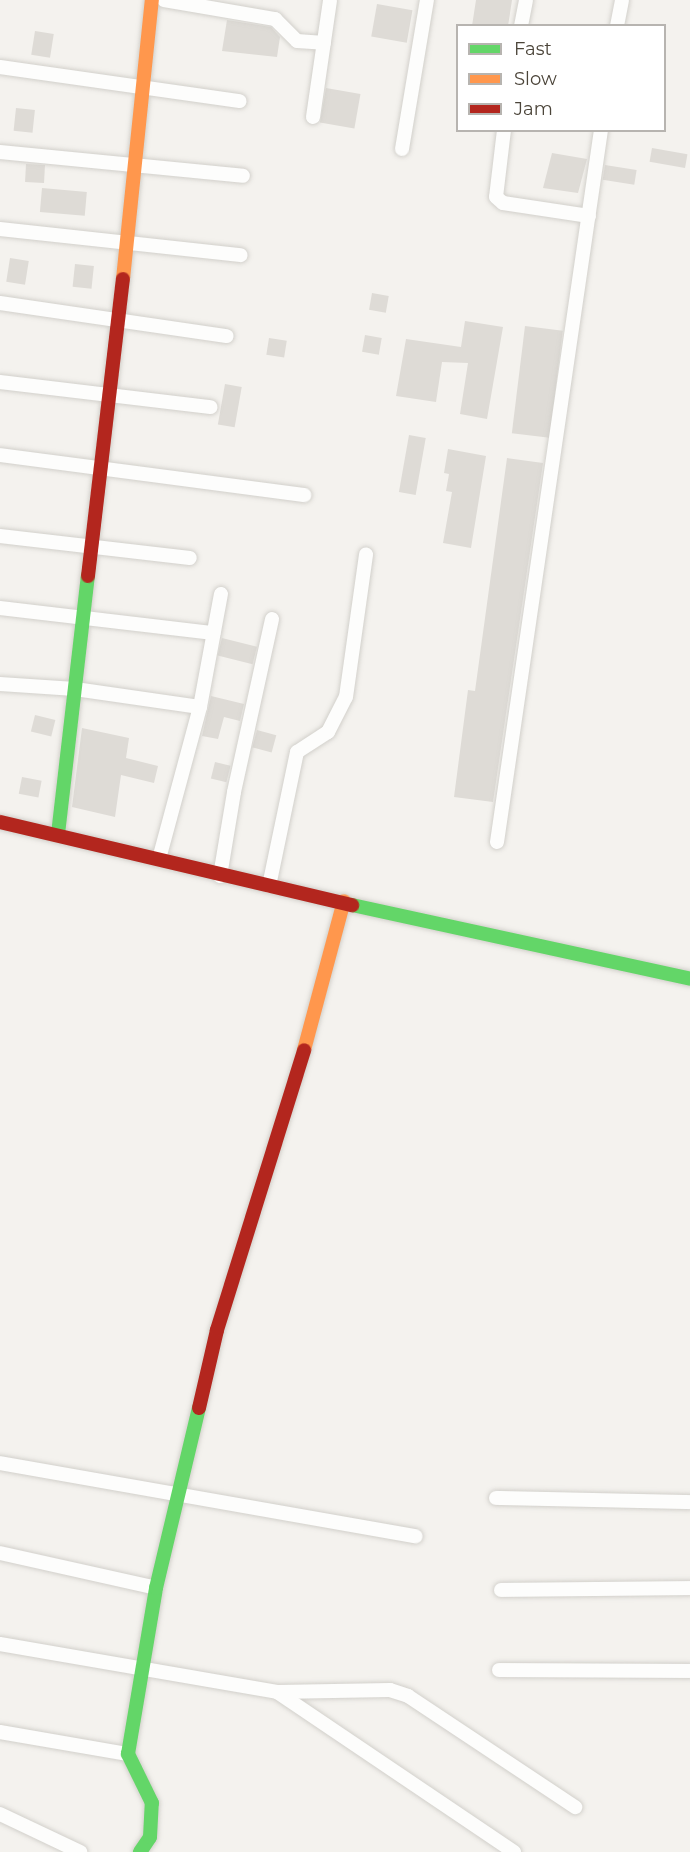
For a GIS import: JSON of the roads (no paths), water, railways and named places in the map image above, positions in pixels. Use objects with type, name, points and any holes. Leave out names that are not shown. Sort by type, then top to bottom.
[{"type":"street","points":[[58,834],[82,615],[93,547],[116,320],[145,91],[152,0]]},
{"type":"street","points":[[164,0],[275,19],[297,41],[324,43]]},
{"type":"street","points":[[313,117],[330,0]]},
{"type":"street","points":[[402,149],[428,0]]},
{"type":"street","points":[[521,24],[526,0]]},
{"type":"street","points":[[617,24],[621,0]]},
{"type":"street","points":[[0,67],[145,91],[240,101]]},
{"type":"street","points":[[504,132],[496,197],[503,203],[589,216]]},
{"type":"street","points":[[497,842],[601,132]]},
{"type":"street","points":[[0,152],[243,176]]},
{"type":"street","points":[[0,229],[241,255]]},
{"type":"street","points":[[0,303],[227,336]]},
{"type":"street","points":[[0,382],[211,407]]},
{"type":"street","points":[[0,455],[304,495]]},
{"type":"street","points":[[0,536],[190,558]]},
{"type":"street","points":[[269,886],[297,752],[328,732],[346,697],[366,554]]},
{"type":"street","points":[[159,859],[200,707],[220,594]]},
{"type":"street","points":[[0,608],[82,615],[214,633]]},
{"type":"street","points":[[220,876],[234,792],[272,619]]},
{"type":"street","points":[[0,684],[75,689],[200,707]]},
{"type":"street","points":[[0,822],[58,834],[220,876],[344,901],[690,979]]},
{"type":"street","points":[[141,1852],[150,1837],[152,1803],[128,1754],[145,1668],[156,1588],[217,1330],[290,1104],[344,901]]},
{"type":"street","points":[[0,1462],[416,1536]]},
{"type":"street","points":[[496,1498],[690,1502]]},
{"type":"street","points":[[0,1553],[156,1588]]},
{"type":"street","points":[[501,1590],[690,1588]]},
{"type":"street","points":[[0,1644],[277,1692],[370,1689],[408,1696],[575,1807]]},
{"type":"street","points":[[499,1670],[690,1671]]},
{"type":"street","points":[[277,1692],[514,1852]]},
{"type":"street","points":[[0,1732],[128,1754]]},
{"type":"street","points":[[0,1814],[80,1852]]}]
